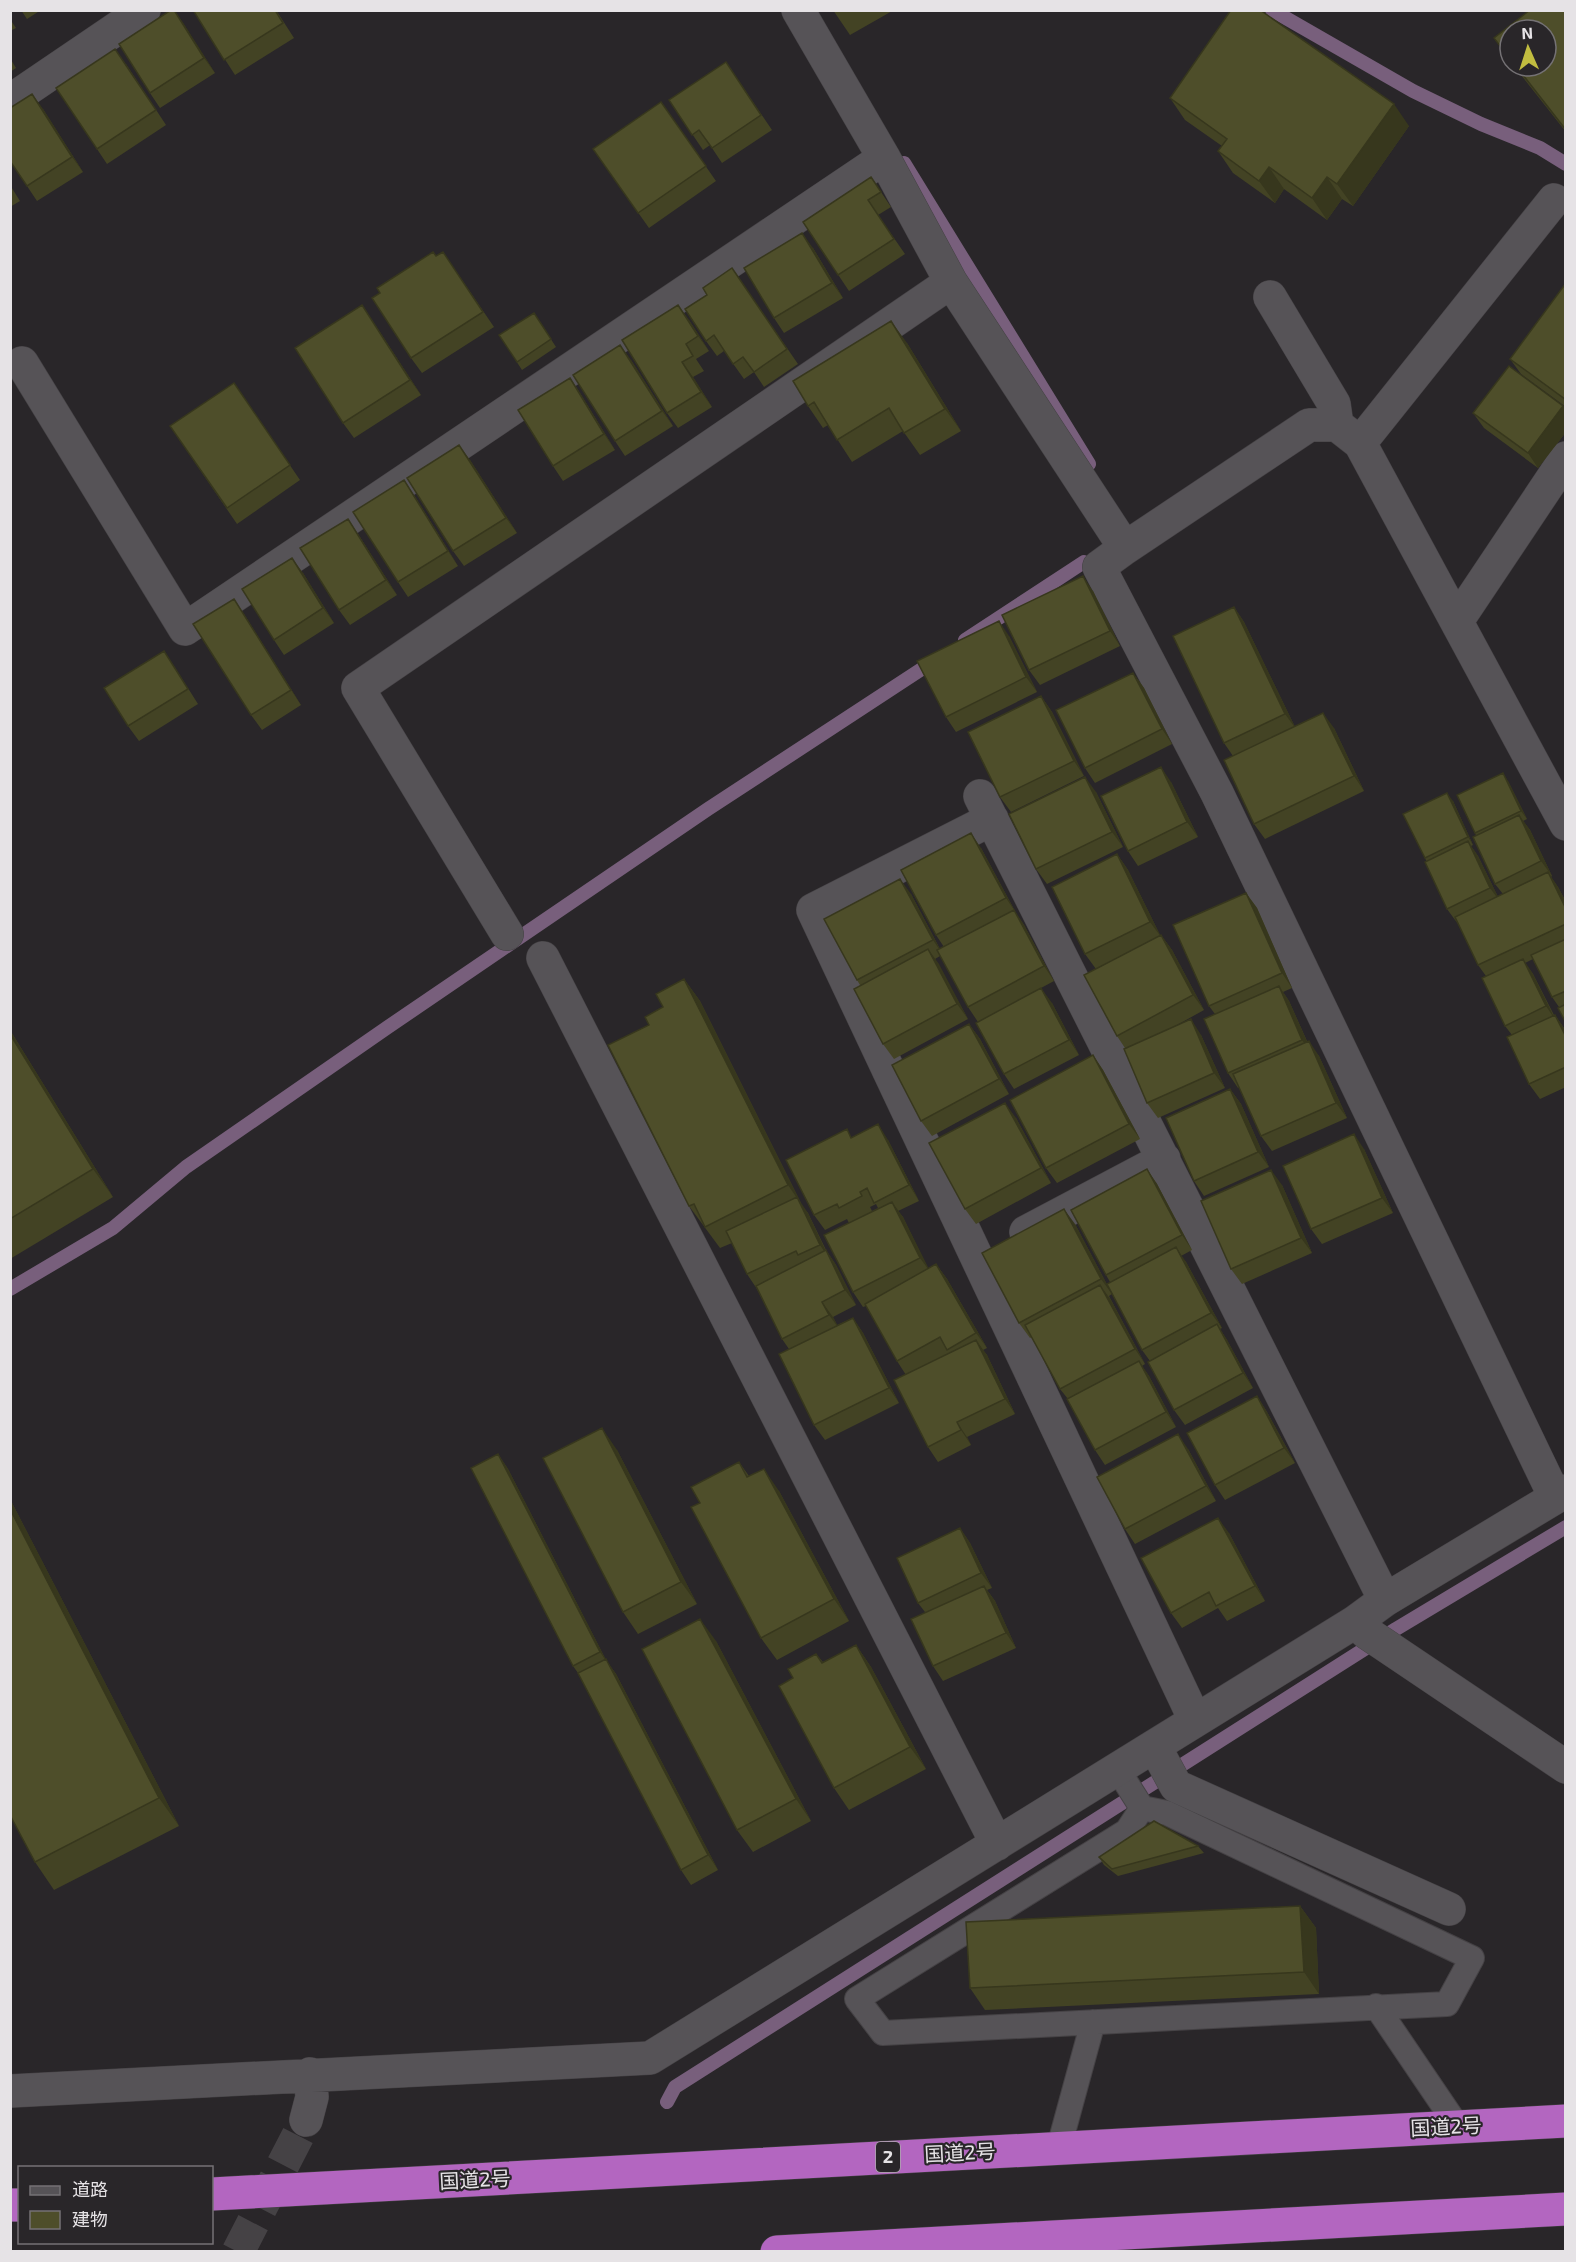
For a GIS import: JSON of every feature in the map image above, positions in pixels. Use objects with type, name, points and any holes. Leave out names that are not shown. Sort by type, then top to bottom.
[{"type":"highway","name":"国道2号","points":[[213,2194],[1566,2121]]},
{"type":"highway","points":[[777,2252],[1566,2209]]},
{"type":"street","points":[[10,101],[144,10]]},
{"type":"street","points":[[798,10],[884,158],[951,282],[1125,548]]},
{"type":"street","points":[[22,363],[185,629],[884,158]]},
{"type":"street","points":[[1348,434],[1554,200]]},
{"type":"street","points":[[507,934],[358,688],[951,282]]},
{"type":"street","points":[[1270,297],[1334,404],[1348,434],[1457,621],[1566,824]]},
{"type":"street","points":[[10,2091],[650,2058],[997,1844],[1131,1790],[1164,1765],[1195,1720],[1370,1634],[1384,1600],[1561,1494],[1217,793],[1099,567],[1309,424],[1348,434]]},
{"type":"street","points":[[1457,621],[1566,458]]},
{"type":"street","points":[[1195,1720],[813,910],[986,807],[1384,1600]]},
{"type":"street","points":[[543,958],[997,1844]]},
{"type":"street","points":[[977,1258],[1164,1160]]},
{"type":"street","points":[[1370,1634],[1566,1767]]},
{"type":"street","points":[[1164,1765],[1449,1909]]},
{"type":"street","points":[[306,2120],[312,2097],[310,2074]]},
{"type":"lane","points":[[1131,1790],[1167,1813],[1472,1958],[1447,2004],[1376,2006],[883,2033],[857,1999],[1127,1831],[1131,1790]]},
{"type":"lane","points":[[1376,2006],[1458,2127]]},
{"type":"lane","points":[[1059,2147],[1093,2022]]},
{"type":"building","points":[[174,10],[204,58],[150,93],[119,44]]},
{"type":"building","points":[[193,10],[275,10],[283,23],[224,60]]},
{"type":"building","points":[[1231,10],[1260,10],[1394,104],[1337,184],[1327,177],[1312,198],[1269,167],[1259,181],[1218,151],[1227,139],[1170,98]]},
{"type":"building","points":[[1530,10],[1566,10],[1566,130],[1525,78],[1558,78],[1558,18],[1520,18]]},
{"type":"building","points":[[115,49],[156,110],[97,149],[56,88]]},
{"type":"building","points":[[726,62],[761,115],[712,148],[699,130],[692,135],[669,100]]},
{"type":"building","points":[[32,94],[72,157],[27,186],[10,161],[10,108]]},
{"type":"building","points":[[661,102],[706,166],[638,213],[593,149]]},
{"type":"building","points":[[871,177],[881,192],[868,200],[894,239],[838,275],[803,222]]},
{"type":"building","points":[[802,233],[832,283],[774,318],[744,268]]},
{"type":"building","points":[[433,252],[436,256],[443,252],[483,312],[411,358],[372,298],[380,293],[377,288]]},
{"type":"building","points":[[732,268],[787,349],[754,372],[743,357],[733,364],[714,335],[706,341],[685,309],[707,295],[703,288]]},
{"type":"building","points":[[1566,283],[1566,397],[1565,399],[1510,359]]},
{"type":"building","points":[[362,305],[410,380],[343,423],[295,348]]},
{"type":"building","points":[[678,305],[698,336],[686,344],[693,356],[682,362],[701,392],[667,413],[622,340]]},
{"type":"building","points":[[534,313],[551,339],[517,362],[499,335]]},
{"type":"building","points":[[891,321],[945,409],[904,433],[889,408],[837,440],[814,402],[808,406],[793,381]]},
{"type":"building","points":[[620,345],[662,411],[615,441],[573,375]]},
{"type":"building","points":[[1509,366],[1563,406],[1528,453],[1473,413]]},
{"type":"building","points":[[570,378],[604,434],[553,466],[518,410]]},
{"type":"building","points":[[234,383],[290,465],[227,508],[170,426]]},
{"type":"building","points":[[459,445],[506,518],[453,551],[407,478]]},
{"type":"building","points":[[404,480],[448,551],[398,582],[353,512]]},
{"type":"building","points":[[348,519],[386,580],[339,610],[300,548]]},
{"type":"building","points":[[292,558],[323,608],[274,640],[242,589]]},
{"type":"building","points":[[1083,576],[1110,631],[1029,670],[1002,615]]},
{"type":"building","points":[[234,599],[291,690],[251,715],[193,624]]},
{"type":"building","points":[[1234,607],[1285,714],[1224,743],[1173,636]]},
{"type":"building","points":[[999,621],[1026,677],[946,717],[917,661]]},
{"type":"building","points":[[164,651],[188,689],[128,726],[104,688]]},
{"type":"building","points":[[1133,673],[1162,729],[1085,768],[1056,710]]},
{"type":"building","points":[[1041,696],[1074,761],[1000,797],[968,732]]},
{"type":"building","points":[[1323,713],[1354,776],[1254,824],[1224,760]]},
{"type":"building","points":[[1161,767],[1187,822],[1128,851],[1101,796]]},
{"type":"building","points":[[1503,773],[1521,811],[1475,833],[1457,795]]},
{"type":"building","points":[[1085,777],[1112,832],[1036,869],[1009,814]]},
{"type":"building","points":[[1447,793],[1468,837],[1425,858],[1403,814]]},
{"type":"building","points":[[1519,815],[1541,861],[1495,884],[1473,837]]},
{"type":"building","points":[[971,833],[1006,898],[936,935],[901,870]]},
{"type":"building","points":[[1468,841],[1490,888],[1447,909],[1425,862]]},
{"type":"building","points":[[1117,854],[1150,922],[1085,954],[1052,887]]},
{"type":"building","points":[[1548,872],[1566,909],[1566,924],[1478,965],[1455,917]]},
{"type":"building","points":[[900,879],[933,940],[857,980],[824,919]]},
{"type":"building","points":[[1246,893],[1282,973],[1209,1006],[1173,925]]},
{"type":"building","points":[[1014,910],[1044,966],[968,1007],[937,950]]},
{"type":"building","points":[[1161,935],[1193,995],[1117,1036],[1084,975]]},
{"type":"building","points":[[1566,939],[1566,991],[1552,997],[1531,955]]},
{"type":"building","points":[[928,949],[957,1004],[883,1044],[854,989]]},
{"type":"building","points":[[1523,959],[1546,1006],[1505,1026],[1482,978]]},
{"type":"building","points":[[684,979],[788,1185],[705,1227],[694,1204],[689,1206],[608,1045],[649,1025],[645,1017],[663,1007],[656,994]]},
{"type":"building","points":[[1279,986],[1302,1040],[1228,1073],[1204,1019]]},
{"type":"building","points":[[1041,988],[1069,1040],[1004,1074],[976,1023]]},
{"type":"building","points":[[1566,1004],[1566,1023],[1558,1008]]},
{"type":"building","points":[[1555,1015],[1566,1037],[1566,1067],[1529,1084],[1507,1037]]},
{"type":"building","points":[[1191,1019],[1214,1073],[1147,1103],[1124,1049]]},
{"type":"building","points":[[969,1024],[999,1079],[921,1121],[892,1065]]},
{"type":"building","points":[[10,1034],[93,1169],[10,1219]]},
{"type":"building","points":[[1309,1041],[1336,1103],[1261,1136],[1233,1074]]},
{"type":"building","points":[[1093,1055],[1129,1124],[1046,1168],[1010,1100]]},
{"type":"building","points":[[1230,1089],[1258,1152],[1194,1181],[1166,1118]]},
{"type":"building","points":[[1005,1103],[1041,1168],[965,1209],[929,1143]]},
{"type":"building","points":[[878,1124],[909,1185],[874,1203],[867,1188],[860,1192],[862,1196],[839,1208],[837,1204],[814,1215],[786,1160],[847,1129],[851,1138]]},
{"type":"building","points":[[1354,1134],[1382,1198],[1311,1229],[1283,1166]]},
{"type":"building","points":[[1147,1169],[1182,1235],[1106,1275],[1071,1210]]},
{"type":"building","points":[[1271,1170],[1301,1238],[1231,1269],[1201,1201]]},
{"type":"building","points":[[797,1197],[820,1245],[798,1255],[796,1251],[747,1274],[726,1231]]},
{"type":"building","points":[[892,1202],[920,1258],[853,1292],[824,1235]]},
{"type":"building","points":[[1064,1209],[1101,1279],[1019,1323],[982,1253]]},
{"type":"building","points":[[1176,1247],[1211,1313],[1142,1350],[1107,1284]]},
{"type":"building","points":[[826,1250],[845,1290],[822,1302],[829,1315],[782,1339],[756,1286]]},
{"type":"building","points":[[936,1264],[976,1333],[947,1350],[940,1337],[897,1361],[865,1304]]},
{"type":"building","points":[[1100,1285],[1135,1349],[1060,1389],[1025,1325]]},
{"type":"building","points":[[853,1318],[889,1388],[814,1425],[779,1354]]},
{"type":"building","points":[[1217,1324],[1243,1373],[1174,1410],[1148,1362]]},
{"type":"building","points":[[976,1340],[1005,1399],[957,1422],[961,1430],[928,1447],[894,1380]]},
{"type":"building","points":[[1139,1361],[1166,1412],[1095,1450],[1067,1399]]},
{"type":"building","points":[[1257,1396],[1284,1448],[1215,1485],[1187,1433]]},
{"type":"building","points":[[602,1428],[681,1582],[623,1612],[543,1458]]},
{"type":"building","points":[[1178,1434],[1206,1486],[1125,1529],[1097,1477]]},
{"type":"building","points":[[498,1454],[600,1652],[573,1666],[471,1468]]},
{"type":"building","points":[[739,1462],[747,1477],[764,1469],[834,1599],[761,1638],[691,1507],[700,1503],[691,1487]]},
{"type":"building","points":[[10,1509],[159,1798],[35,1862],[10,1815]]},
{"type":"building","points":[[1218,1518],[1255,1586],[1216,1606],[1209,1592],[1171,1613],[1141,1558]]},
{"type":"building","points":[[960,1528],[981,1573],[918,1603],[897,1558]]},
{"type":"building","points":[[984,1586],[1006,1633],[933,1666],[911,1619]]},
{"type":"building","points":[[700,1619],[796,1799],[737,1830],[642,1649]]},
{"type":"building","points":[[856,1645],[910,1747],[834,1788],[779,1686],[793,1678],[788,1669],[816,1654],[822,1663]]},
{"type":"building","points":[[606,1659],[708,1855],[681,1870],[578,1673]]},
{"type":"building","points":[[1154,1821],[1198,1846],[1112,1869],[1099,1857]]},
{"type":"building","points":[[1300,1906],[1304,1972],[970,1988],[966,1922]]},
{"type":"waterway","points":[[1272,10],[1413,91],[1481,124],[1540,148],[1566,164]]},
{"type":"waterway","points":[[904,163],[1089,464]]},
{"type":"waterway","points":[[965,640],[1084,562]]},
{"type":"waterway","points":[[10,1289],[113,1228],[186,1167],[388,1027],[708,809],[937,659]]},
{"type":"waterway","points":[[667,2102],[675,2087],[1396,1629],[1566,1527]]},
{"type":"tunnel","points":[[238,2252],[306,2120]]}]
